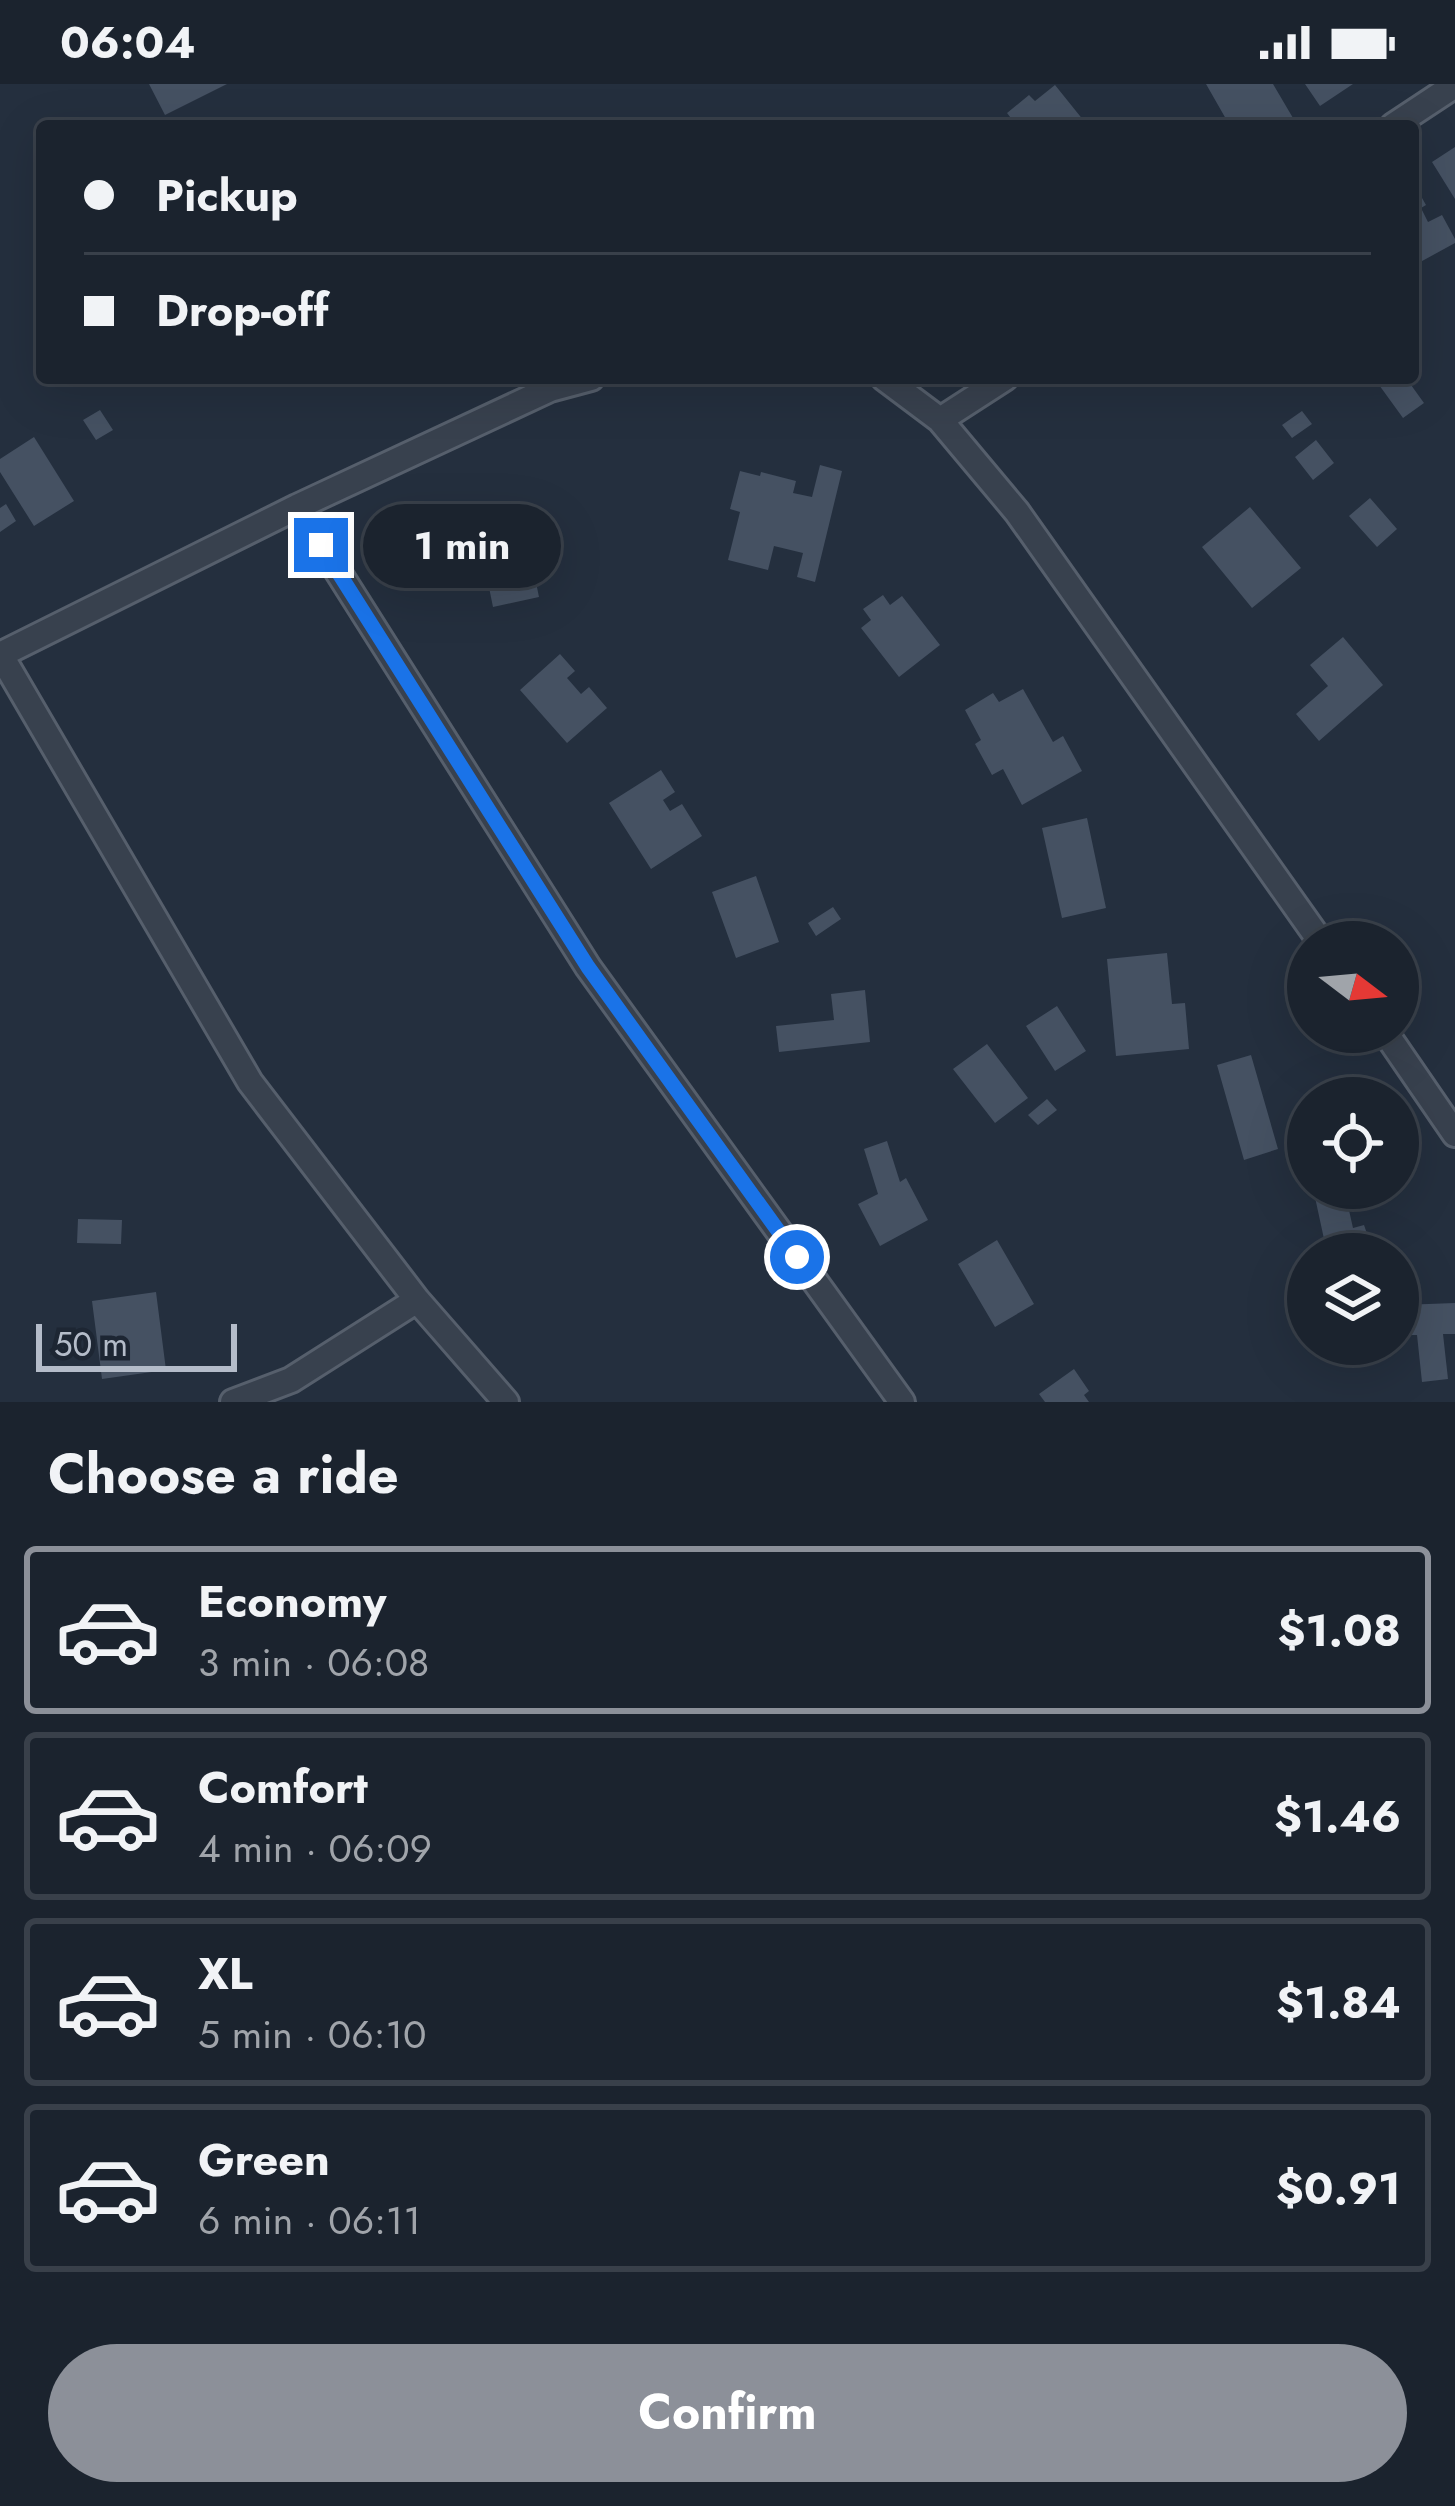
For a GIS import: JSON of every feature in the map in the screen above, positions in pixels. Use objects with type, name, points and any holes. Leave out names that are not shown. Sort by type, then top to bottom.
[{"type":"street","points":[[1402,120],[1455,86]]},
{"type":"street","points":[[506,1402],[417,1300],[250,1082],[0,654],[297,507],[569,384]]},
{"type":"street","points":[[892,384],[940,420],[1017,512],[1306,921]]},
{"type":"street","points":[[940,420],[996,384]]},
{"type":"street","points":[[297,507],[588,967],[902,1402]]},
{"type":"street","points":[[1399,1053],[1455,1134]]},
{"type":"street","points":[[233,1402],[291,1380],[417,1300]]},
{"type":"building","points":[[149,84],[227,84],[165,115]]},
{"type":"building","points":[[1206,84],[1273,84],[1293,118],[1290,120],[1227,120]]},
{"type":"building","points":[[1305,84],[1353,84],[1320,106]]},
{"type":"building","points":[[1055,85],[1083,120],[1012,120],[1007,113],[1029,95],[1035,101]]},
{"type":"building","points":[[1455,147],[1455,199],[1432,162]]},
{"type":"building","points":[[1419,193],[1428,222],[1442,215],[1455,243],[1419,263]]},
{"type":"building","points":[[1378,384],[1410,384],[1424,403],[1403,418]]},
{"type":"building","points":[[100,410],[113,430],[96,440],[83,420]]},
{"type":"building","points":[[1302,411],[1312,424],[1292,438],[1282,425]]},
{"type":"building","points":[[34,437],[74,501],[34,526],[0,472],[0,459]]},
{"type":"building","points":[[1316,440],[1334,463],[1313,480],[1295,457]]},
{"type":"building","points":[[820,465],[842,471],[815,582],[797,577],[803,553],[774,546],[768,570],[728,560],[740,512],[730,509],[740,471],[796,481],[793,493],[812,497]]},
{"type":"building","points":[[1370,498],[1397,529],[1377,547],[1349,516]]},
{"type":"building","points":[[6,504],[16,521],[0,532],[0,508]]},
{"type":"building","points":[[520,504],[539,597],[493,607],[474,514]]},
{"type":"building","points":[[1250,507],[1301,568],[1252,608],[1202,547]]},
{"type":"building","points":[[883,595],[890,605],[902,596],[940,645],[899,677],[861,628],[871,620],[863,609]]},
{"type":"building","points":[[1343,637],[1383,685],[1319,741],[1296,714],[1328,686],[1310,665]]},
{"type":"building","points":[[560,654],[575,671],[567,678],[581,694],[589,687],[607,708],[567,743],[520,690]]},
{"type":"building","points":[[1023,689],[1053,742],[1063,736],[1082,771],[1022,805],[1003,769],[992,775],[975,744],[981,740],[965,710],[993,693],[999,702]]},
{"type":"building","points":[[661,770],[675,792],[663,800],[670,811],[682,804],[702,836],[651,869],[609,803]]},
{"type":"building","points":[[1087,818],[1106,908],[1062,918],[1042,828]]},
{"type":"building","points":[[756,876],[779,942],[736,958],[712,892]]},
{"type":"building","points":[[833,907],[841,919],[816,936],[808,923]]},
{"type":"building","points":[[1167,953],[1172,1004],[1185,1003],[1189,1049],[1116,1056],[1107,959]]},
{"type":"building","points":[[865,990],[870,1042],[779,1052],[776,1026],[834,1020],[831,994]]},
{"type":"building","points":[[1057,1006],[1086,1051],[1055,1071],[1026,1026]]},
{"type":"building","points":[[987,1044],[1028,1098],[995,1123],[953,1069]]},
{"type":"building","points":[[1251,1055],[1278,1149],[1244,1160],[1217,1065]]},
{"type":"building","points":[[1047,1099],[1057,1110],[1038,1125],[1028,1115]]},
{"type":"building","points":[[887,1141],[900,1182],[906,1178],[928,1220],[880,1246],[858,1204],[878,1194],[864,1149]]},
{"type":"building","points":[[1318,1209],[1349,1209],[1353,1228],[1364,1225],[1367,1233],[1323,1233]]},
{"type":"building","points":[[78,1219],[122,1220],[121,1244],[77,1243]]},
{"type":"building","points":[[997,1240],[1034,1304],[995,1327],[958,1264]]},
{"type":"building","points":[[156,1292],[166,1370],[102,1379],[92,1301]]},
{"type":"building","points":[[1455,1303],[1455,1334],[1443,1334],[1448,1379],[1422,1382],[1419,1304]]},
{"type":"building","points":[[1074,1369],[1089,1391],[1084,1395],[1089,1402],[1045,1402],[1039,1394]]},
{"type":"route","points":[[321,545],[588,967],[797,1257]]}]
